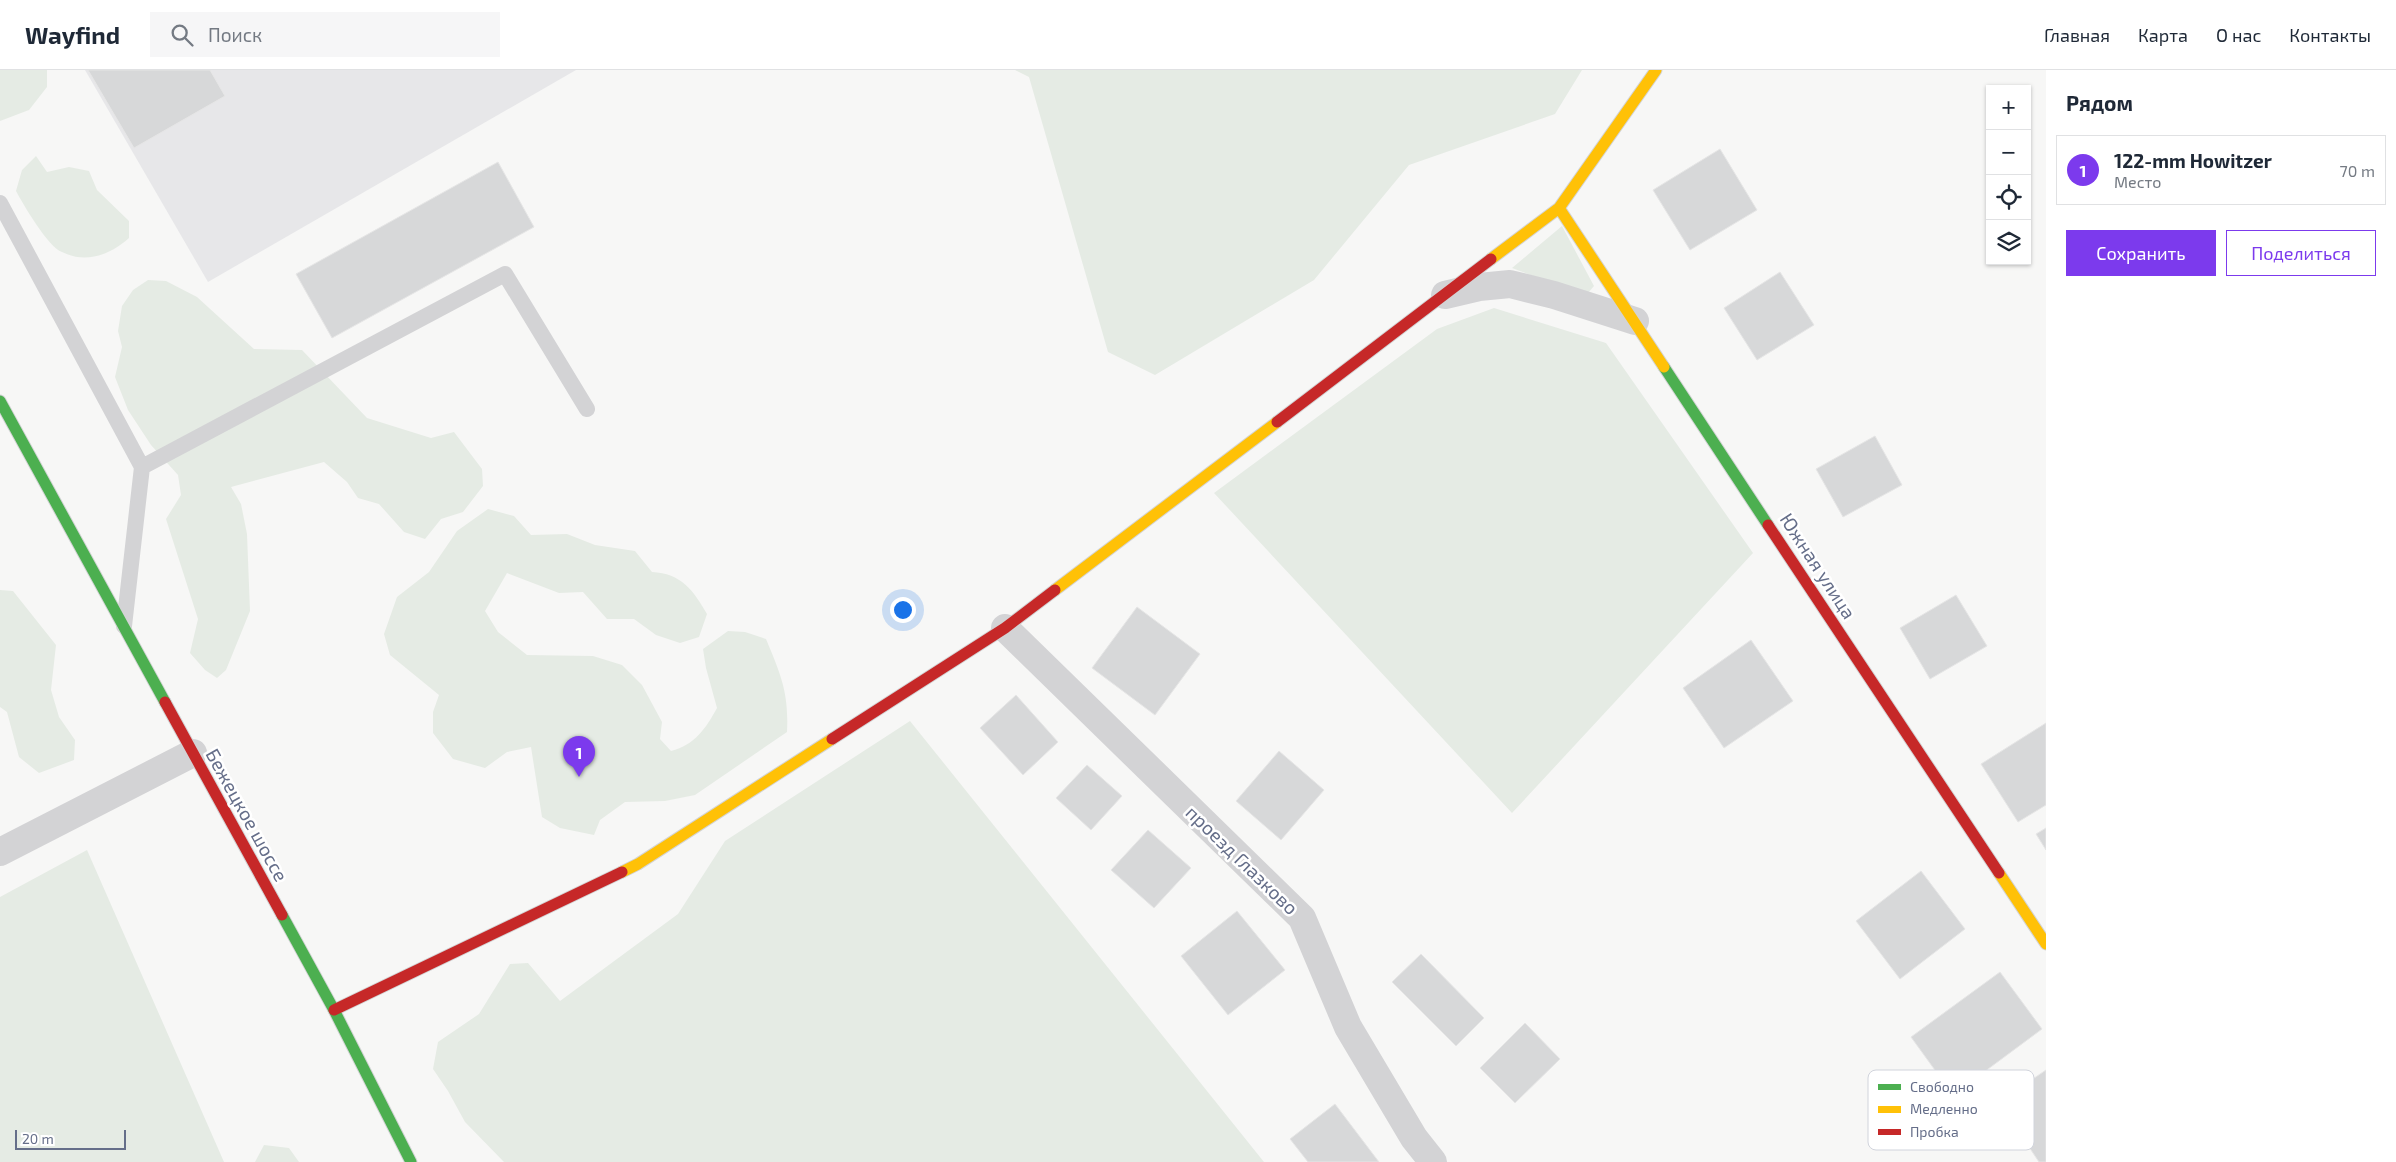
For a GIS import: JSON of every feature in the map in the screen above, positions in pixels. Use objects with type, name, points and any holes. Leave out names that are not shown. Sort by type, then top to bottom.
[{"type":"street","points":[[334,1010],[638,864],[1006,628],[1559,208],[1656,70]]},
{"type":"street","name":"Южная улица","points":[[1559,208],[1635,320],[2046,944]]},
{"type":"street","points":[[1444,295],[1479,287],[1510,284],[1554,295],[1635,320]]},
{"type":"street","name":"Бежецкое шоссе","points":[[0,401],[334,1010],[412,1162]]},
{"type":"street","name":"проезд Глазково","points":[[1006,628],[1302,918],[1348,1027],[1414,1138],[1433,1162]]},
{"type":"street","points":[[0,852],[193,754]]},
{"type":"lane","points":[[0,203],[142,467],[124,628]]},
{"type":"lane","points":[[142,467],[505,274],[587,409]]},
{"type":"shaded area","points":[[0,70],[47,70],[47,87],[29,110],[0,121]]},
{"type":"shaded area","points":[[85,70],[576,70],[208,282]]},
{"type":"shaded area","points":[[1015,70],[1582,70],[1555,114],[1409,165],[1314,280],[1155,375],[1108,352],[1029,77]]},
{"type":"shaded area","points":[[36,156],[47,172],[69,167],[89,171],[97,190],[129,221],[129,238],[114,249],[97,256],[71,256],[56,248],[36,224],[16,191],[22,170]]},
{"type":"shaded area","points":[[1562,226],[1594,286],[1588,293],[1575,292],[1512,268]]},
{"type":"shaded area","points":[[148,280],[166,281],[197,297],[254,349],[302,350],[367,418],[431,438],[454,432],[482,469],[483,486],[463,512],[441,519],[425,539],[404,532],[379,504],[358,498],[347,482],[324,462],[231,487],[241,504],[247,534],[250,611],[226,670],[217,678],[205,670],[190,653],[198,619],[166,519],[181,495],[178,475],[151,445],[128,410],[115,377],[122,347],[118,331],[122,306],[133,290]]},
{"type":"shaded area","points":[[1494,308],[1606,343],[1753,553],[1512,813],[1214,493],[1437,329]]},
{"type":"shaded area","points":[[488,509],[514,516],[531,535],[567,534],[595,545],[635,551],[652,572],[671,576],[686,585],[707,614],[699,637],[680,643],[656,635],[634,619],[607,619],[583,592],[559,593],[507,573],[485,611],[498,632],[527,655],[593,656],[622,665],[642,685],[662,722],[660,739],[671,751],[687,745],[699,735],[717,708],[703,649],[728,631],[745,632],[766,639],[783,684],[787,706],[787,732],[695,795],[665,801],[625,802],[600,820],[594,835],[560,828],[542,817],[531,747],[507,752],[485,768],[453,759],[433,733],[433,712],[439,695],[390,655],[384,634],[397,597],[429,572],[457,531]]},
{"type":"shaded area","points":[[0,590],[13,591],[56,645],[51,690],[59,717],[75,740],[74,760],[39,773],[19,757],[7,712],[0,707]]},
{"type":"shaded area","points":[[910,721],[1264,1162],[504,1162],[465,1122],[433,1069],[438,1042],[479,1014],[510,964],[528,963],[560,1001],[678,914],[725,841]]},
{"type":"shaded area","points":[[87,850],[224,1162],[0,1162],[0,897]]},
{"type":"shaded area","points":[[264,1145],[289,1148],[299,1162],[255,1162]]},
{"type":"building","points":[[88,70],[210,70],[225,96],[134,148]]},
{"type":"building","points":[[1720,149],[1757,210],[1690,250],[1653,190]]},
{"type":"building","points":[[498,162],[534,227],[332,338],[296,274]]},
{"type":"building","points":[[1780,272],[1814,325],[1757,360],[1724,308]]},
{"type":"building","points":[[1875,436],[1902,485],[1843,517],[1816,469]]},
{"type":"building","points":[[1956,595],[1987,646],[1930,679],[1900,628]]},
{"type":"building","points":[[1137,607],[1200,654],[1155,715],[1092,668]]},
{"type":"building","points":[[1751,640],[1793,701],[1724,748],[1683,688]]},
{"type":"building","points":[[1016,695],[1058,742],[1023,775],[980,728]]},
{"type":"building","points":[[2046,723],[2046,805],[2018,822],[1981,764]]},
{"type":"building","points":[[1279,751],[1324,790],[1281,840],[1236,801]]},
{"type":"building","points":[[1087,765],[1122,796],[1091,830],[1056,798]]},
{"type":"building","points":[[2046,828],[2046,850],[2036,834]]},
{"type":"building","points":[[1148,830],[1191,868],[1154,908],[1111,870]]},
{"type":"building","points":[[1921,871],[1965,929],[1900,979],[1856,921]]},
{"type":"building","points":[[1237,911],[1285,970],[1228,1015],[1181,956]]},
{"type":"building","points":[[1421,954],[1484,1018],[1456,1046],[1392,982]]},
{"type":"building","points":[[2000,972],[2042,1029],[1987,1070],[1935,1070],[1911,1037]]},
{"type":"building","points":[[1525,1023],[1560,1059],[1515,1103],[1480,1068]]},
{"type":"building","points":[[2046,1070],[2046,1162],[2039,1162],[2031,1150],[2034,1150],[2034,1078]]},
{"type":"building","points":[[1335,1104],[1379,1162],[1308,1162],[1290,1139]]},
{"type":"traffic: fast","points":[[1664,367],[1768,525]]},
{"type":"traffic: fast","points":[[0,401],[165,702]]},
{"type":"traffic: fast","points":[[282,915],[334,1010],[411,1162]]},
{"type":"traffic: slow","points":[[1491,259],[1559,208],[1656,70]]},
{"type":"traffic: slow","points":[[1559,208],[1664,367]]},
{"type":"traffic: slow","points":[[1055,590],[1277,422]]},
{"type":"traffic: slow","points":[[622,872],[638,864],[832,739]]},
{"type":"traffic: slow","points":[[1999,873],[2046,944]]},
{"type":"traffic: jam","points":[[1277,422],[1491,259]]},
{"type":"traffic: jam","points":[[1768,525],[1999,873]]},
{"type":"traffic: jam","points":[[832,739],[1005,628],[1055,590]]},
{"type":"traffic: jam","points":[[165,702],[282,915]]},
{"type":"traffic: jam","points":[[334,1010],[622,872]]},
{"type":"place","name":"122-mm Howitzer","points":[[579,777]]}]
